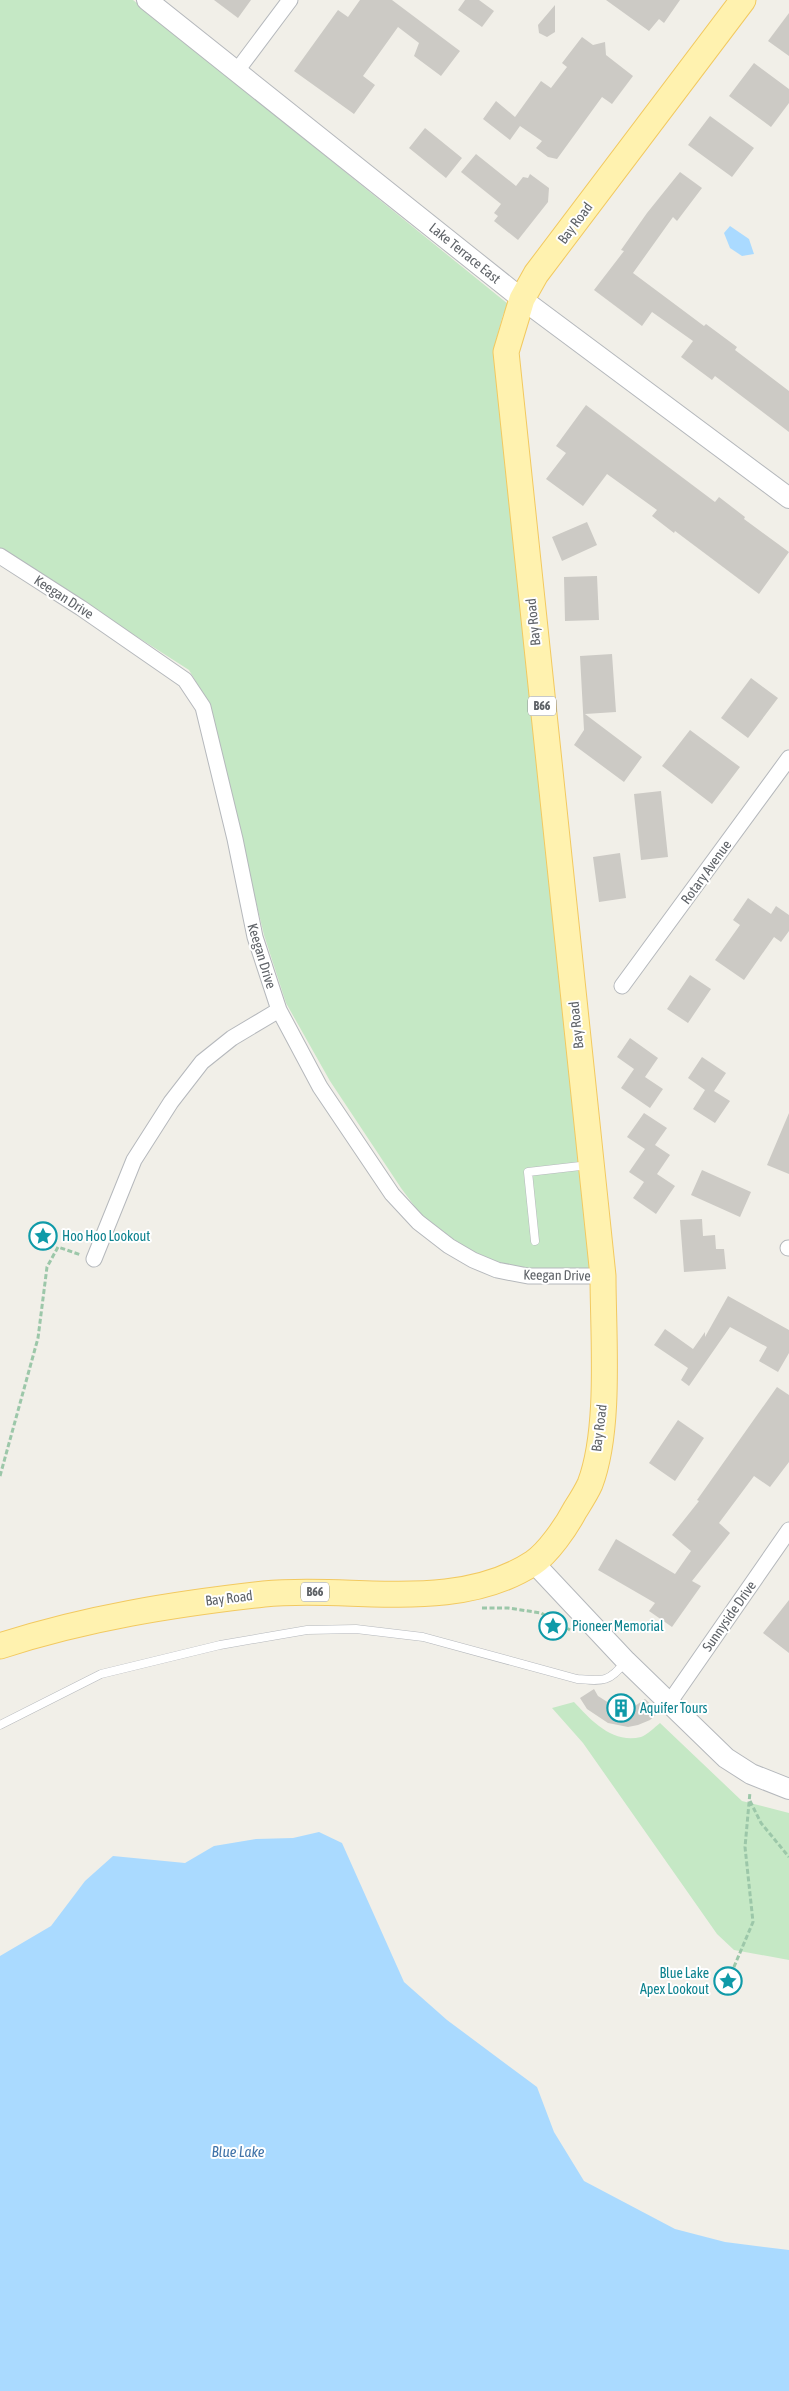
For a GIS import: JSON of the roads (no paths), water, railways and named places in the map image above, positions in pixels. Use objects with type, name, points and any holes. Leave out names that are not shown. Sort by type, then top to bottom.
[{"type":"main road","name":"Bay Road","points":[[0,1646],[52,1629],[117,1615],[188,1603],[267,1594],[319,1592],[379,1595],[471,1588],[503,1578],[534,1562],[566,1527],[590,1484],[600,1441],[603,1276],[510,408],[506,352],[522,299],[536,274],[743,0]]},
{"type":"street","name":"Lake Terrace East","points":[[147,0],[522,299],[789,498]]},
{"type":"street","points":[[236,72],[290,0]]},
{"type":"street","name":"Keegan Drive","points":[[0,556],[81,608],[185,680],[203,707],[235,839],[255,937],[279,1010],[320,1087],[392,1194],[418,1222],[473,1260],[497,1270],[528,1276],[603,1276]]},
{"type":"street","name":"Rotary Avenue","points":[[622,986],[789,758]]},
{"type":"street","points":[[94,1259],[134,1160],[171,1102],[210,1056],[232,1038],[279,1010]]},
{"type":"street","name":"Sunnyside Drive","points":[[669,1703],[789,1530]]},
{"type":"street","points":[[534,1562],[626,1661],[726,1758],[751,1774],[789,1789]]},
{"type":"lane","points":[[535,1241],[528,1172],[591,1164]]},
{"type":"lane","points":[[0,1725],[101,1674],[210,1648],[307,1630],[356,1629],[423,1637],[577,1679],[603,1681],[616,1674],[626,1661]]},
{"type":"water","points":[[730,226],[749,239],[754,254],[742,256],[730,248],[724,233]]},
{"type":"water","name":"Blue Lake","points":[[319,1832],[342,1843],[404,1982],[447,2020],[537,2087],[554,2132],[584,2181],[675,2229],[725,2242],[789,2250],[789,2391],[0,2391],[0,1956],[51,1926],[85,1881],[113,1856],[185,1863],[214,1846],[256,1839],[293,1838]]},
{"type":"place","name":"Hoo Hoo Lookout","points":[[43,1236]]},
{"type":"place","name":"Pioneer Memorial","points":[[553,1626]]},
{"type":"place","name":"Aquifer Tours","points":[[621,1708]]},
{"type":"place","name":"Blue Lake Apex Lookout","points":[[728,1981]]}]
